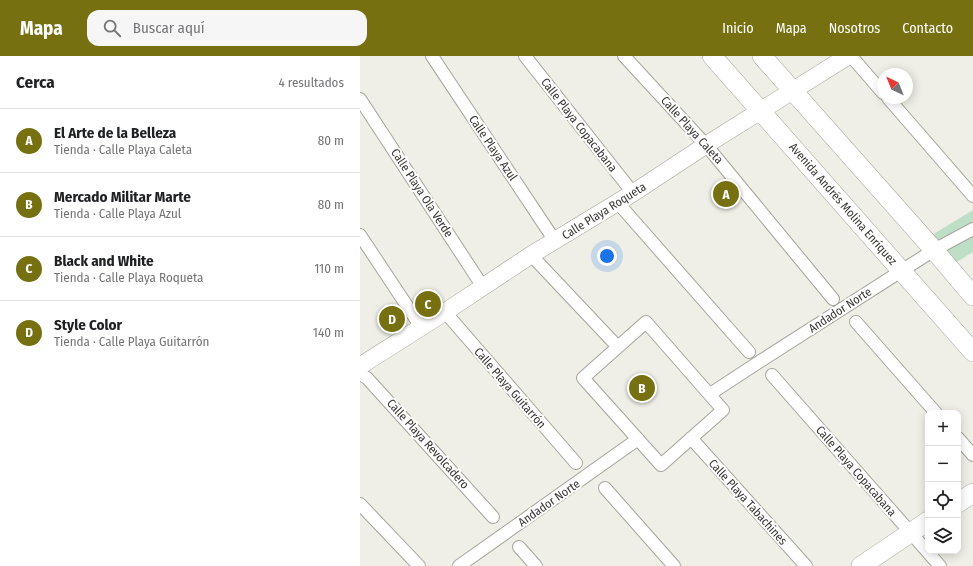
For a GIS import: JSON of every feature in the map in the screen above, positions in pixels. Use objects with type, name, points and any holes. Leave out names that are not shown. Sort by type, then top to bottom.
[{"type":"main road","name":"Avenida Andrés Molina Enríquez","points":[[712,56],[973,352]]},
{"type":"main road","points":[[762,56],[973,296]]},
{"type":"main road","points":[[961,501],[973,493]]},
{"type":"main road","points":[[861,566],[910,532],[925,524]]},
{"type":"street","name":"Calle Playa Azul","points":[[432,56],[555,241]]},
{"type":"street","name":"Calle Playa Copacabana","points":[[525,56],[633,193]]},
{"type":"street","name":"Calle Playa Caleta","points":[[624,56],[706,145],[833,299]]},
{"type":"street","name":"Calle Playa Roqueta","points":[[360,366],[848,56]]},
{"type":"street","points":[[851,56],[877,85]]},
{"type":"street","name":"Calle Playa Ola Verde","points":[[360,99],[483,287]]},
{"type":"street","points":[[893,104],[973,196]]},
{"type":"street","points":[[618,203],[749,352]]},
{"type":"street","name":"Andador Norte","points":[[710,394],[901,270],[973,229]]},
{"type":"street","points":[[360,235],[421,327]]},
{"type":"street","points":[[531,256],[617,346]]},
{"type":"street","name":"Calle Playa Guitarrón","points":[[445,312],[576,463]]},
{"type":"street","points":[[646,322],[710,394],[723,410],[661,465],[583,378],[617,346],[646,322]]},
{"type":"street","points":[[856,322],[933,410]]},
{"type":"street","name":"Calle Playa Revolcadero","points":[[360,374],[367,378],[494,517]]},
{"type":"street","name":"Calle Playa Copacabana","points":[[772,375],[940,566]]},
{"type":"street","name":"Calle Playa Tabachines","points":[[691,438],[806,566]]},
{"type":"street","name":"Andador Norte","points":[[459,566],[638,439]]},
{"type":"street","points":[[961,441],[973,455]]},
{"type":"street","points":[[605,488],[674,566]]},
{"type":"street","points":[[360,504],[419,566]]},
{"type":"street","points":[[519,547],[536,566]]},
{"type":"green space","points":[[973,210],[973,252],[955,263],[932,235]]},
{"type":"place","name":"El Arte de la Belleza","points":[[726,194]]},
{"type":"place","name":"Black and White","points":[[428,304]]},
{"type":"place","name":"Style Color","points":[[392,319]]},
{"type":"place","name":"Mercado Militar Marte","points":[[642,388]]}]
